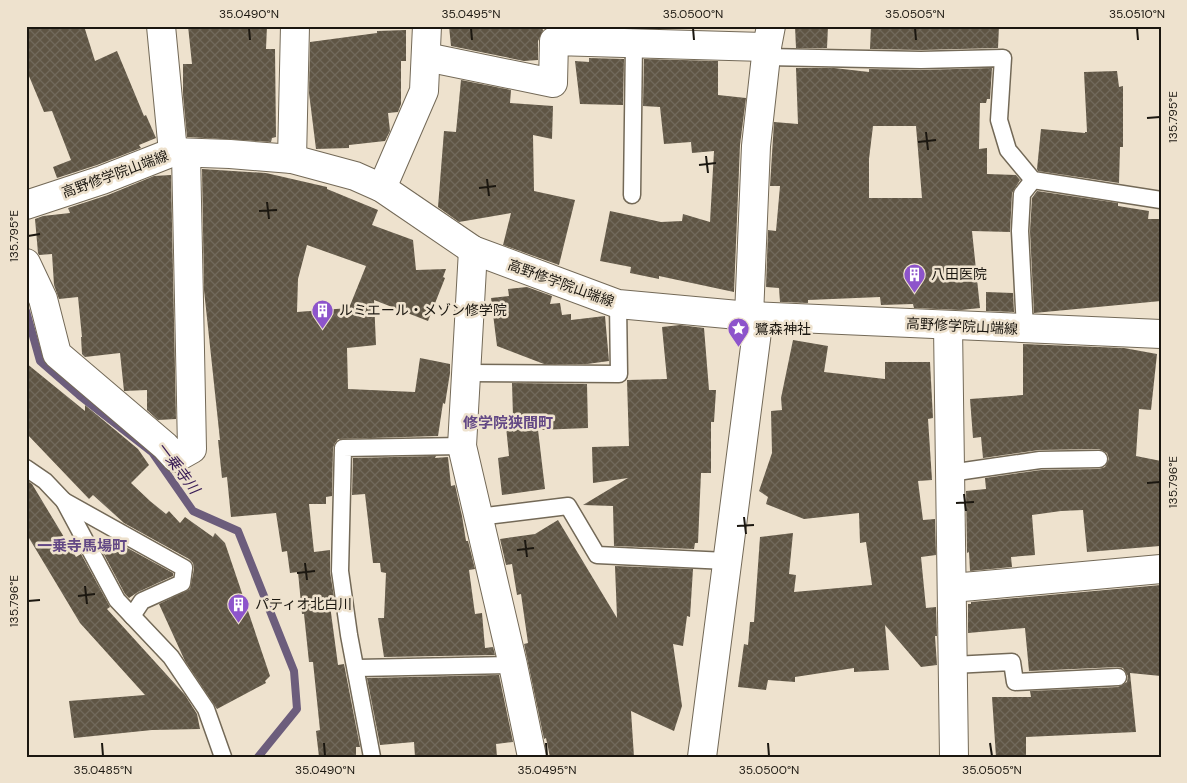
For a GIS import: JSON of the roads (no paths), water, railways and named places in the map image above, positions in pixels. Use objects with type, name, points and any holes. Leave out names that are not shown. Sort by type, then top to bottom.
[{"type":"street","points":[[26,263],[43,299],[56,354],[165,446],[176,458],[192,449],[179,153],[161,26]]},
{"type":"street","points":[[292,159],[295,26]]},
{"type":"street","points":[[382,188],[424,91],[427,26]]},
{"type":"street","points":[[426,57],[553,83],[554,34],[634,43],[768,43],[756,146],[754,316],[727,562],[702,757]]},
{"type":"street","name":"高野修学院山端線","points":[[26,205],[179,153],[230,154],[292,159],[355,176],[382,188],[472,250],[618,304],[754,316],[1161,334]]},
{"type":"street","points":[[472,250],[462,446],[513,665],[532,757]]},
{"type":"street","points":[[948,326],[954,757]]},
{"type":"street","points":[[952,588],[1161,569]]},
{"type":"lane","points":[[632,195],[634,43]]},
{"type":"lane","points":[[768,43],[921,60],[1003,58],[999,120],[1008,150],[1033,180],[1161,200]]},
{"type":"lane","points":[[1025,329],[1020,231],[1022,194],[1033,180]]},
{"type":"lane","points":[[466,373],[619,374],[618,304]]},
{"type":"lane","points":[[372,757],[349,635],[340,571],[343,448],[462,446]]},
{"type":"lane","points":[[950,473],[1040,460],[1099,459]]},
{"type":"lane","points":[[26,468],[44,481],[64,502],[118,600],[172,658],[206,709],[223,757]]},
{"type":"lane","points":[[64,502],[184,568],[182,583],[142,601],[132,616]]},
{"type":"lane","points":[[478,517],[568,506],[597,555],[727,562]]},
{"type":"lane","points":[[953,665],[1012,662],[1015,682],[1118,677]]},
{"type":"lane","points":[[356,668],[513,665]]},
{"type":"waterway","name":"一乗寺川","points":[[26,311],[40,361],[79,395],[152,452],[193,511],[238,531],[294,671],[297,709],[258,757]]},
{"type":"place","name":"八田医院","points":[[915,293]]},
{"type":"place","name":"ルミエール・メゾン修学院","points":[[323,329]]},
{"type":"place","name":"鷺森神社","points":[[739,348]]},
{"type":"place","name":"パティオ北白川","points":[[239,623]]},
{"type":"district","name":"修学院狭間町","points":[[508,423]]},
{"type":"district","name":"一乗寺馬場町","points":[[82,546]]}]
